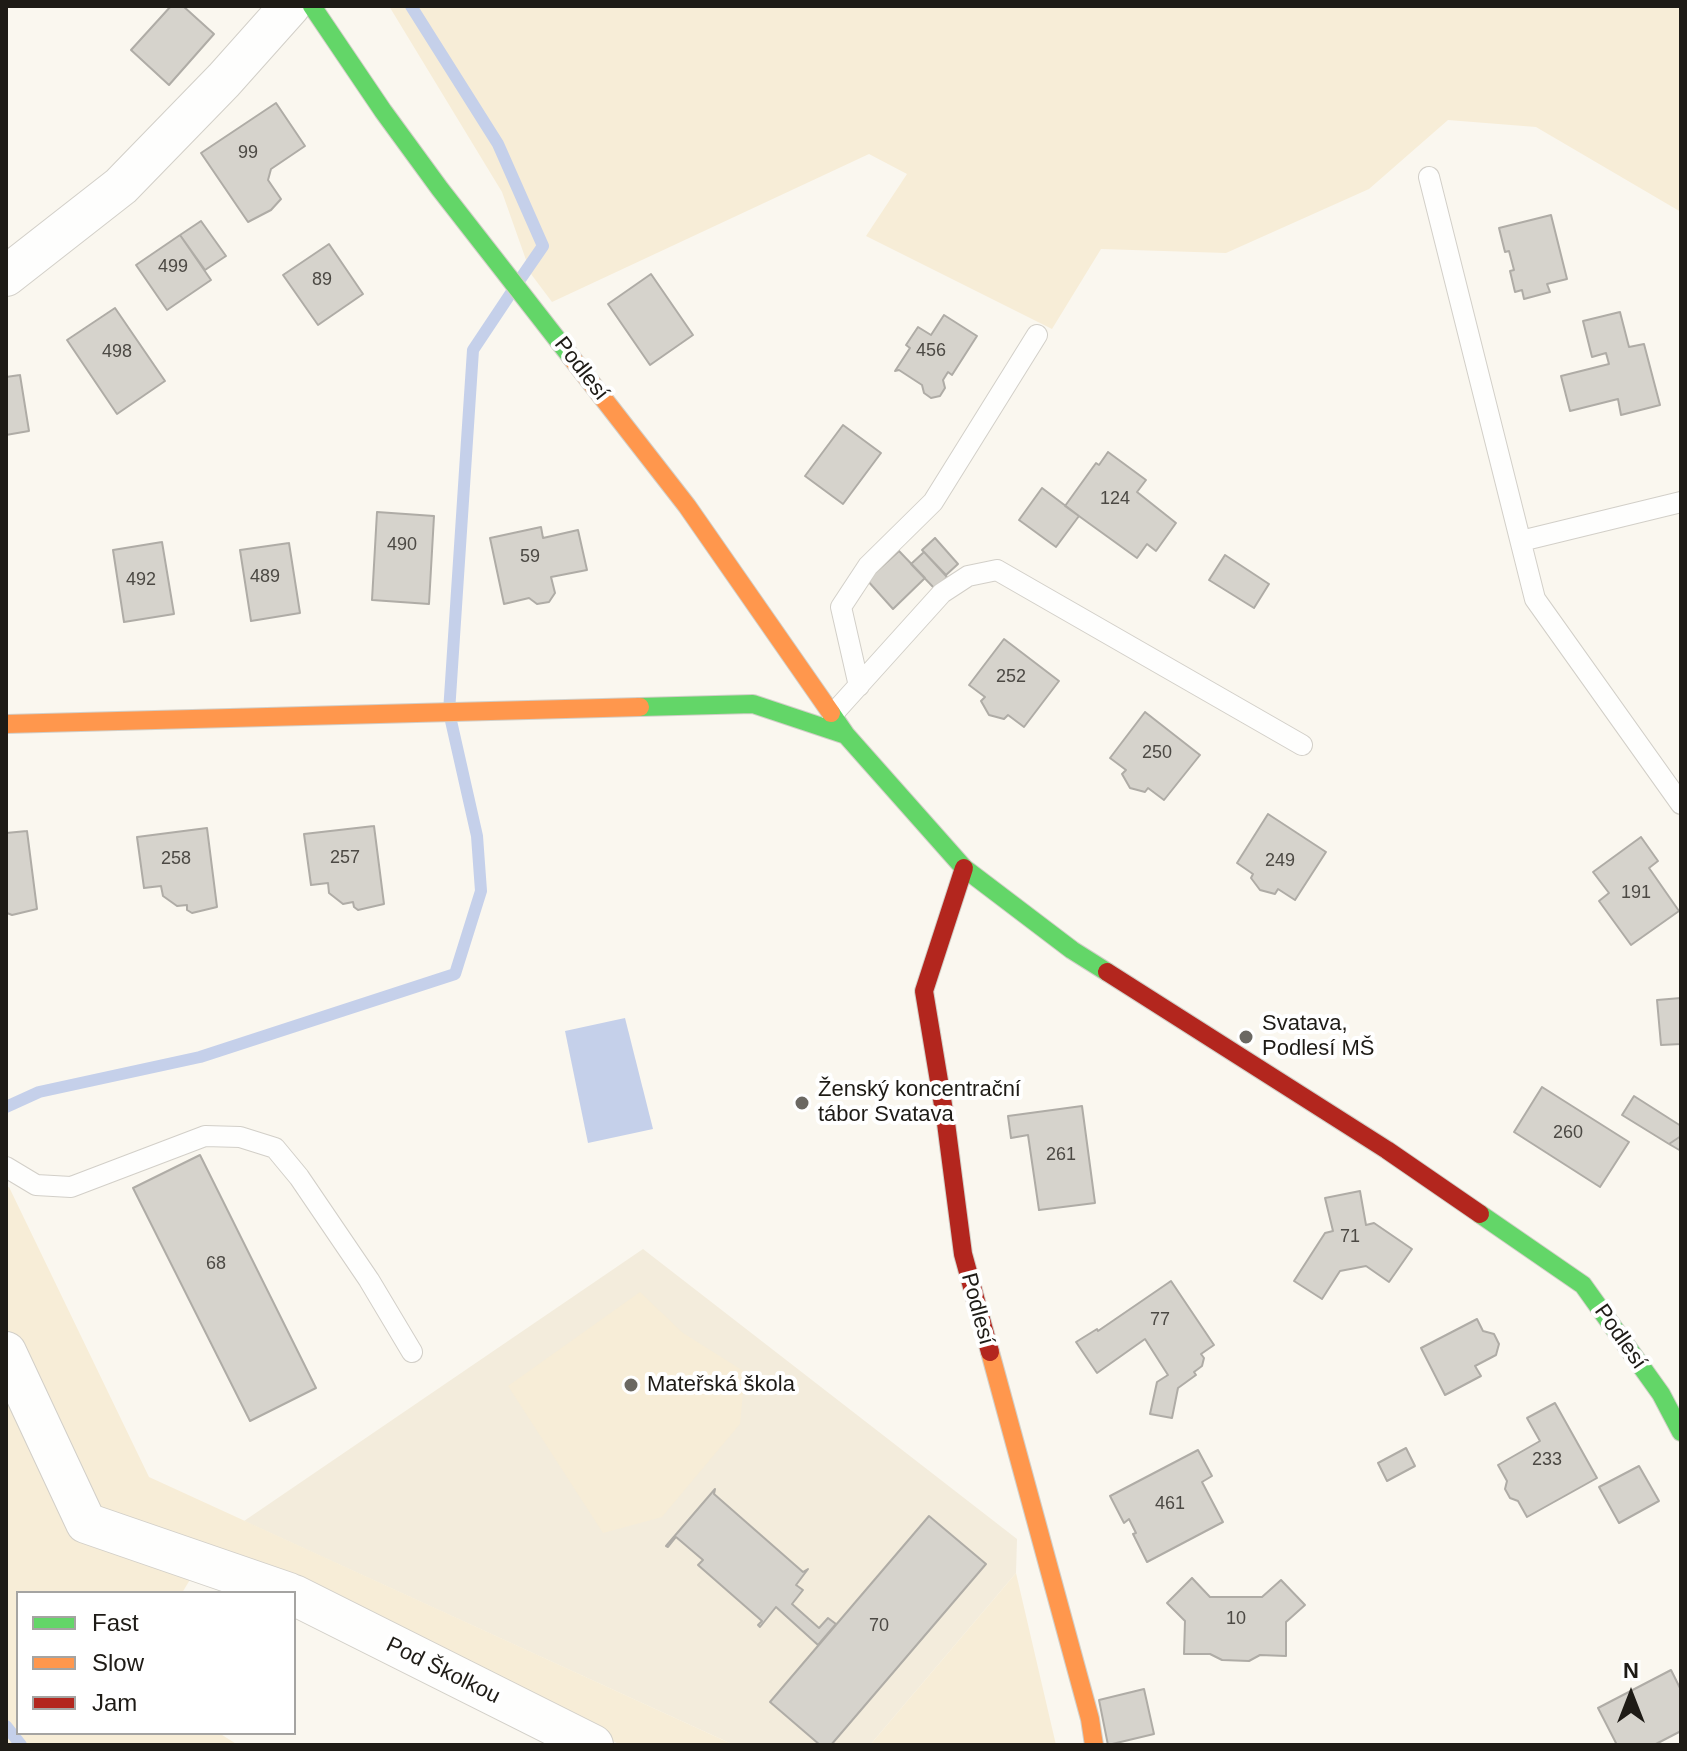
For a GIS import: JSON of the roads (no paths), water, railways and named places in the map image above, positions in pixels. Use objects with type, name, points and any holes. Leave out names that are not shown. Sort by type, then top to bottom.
[{"type":"street","points":[[6,276],[121,186],[224,80],[290,6]]},
{"type":"street","name":"Podlesí","points":[[312,6],[440,189],[687,506],[846,735],[964,868],[1072,950],[1387,1150],[1583,1285],[1671,1392],[1681,1432]]},
{"type":"street","name":"Podlesí","points":[[6,724],[753,704],[846,735]]},
{"type":"street","name":"Podlesí","points":[[964,868],[924,991],[963,1254],[1090,1719],[1094,1745]]},
{"type":"street","name":"Pod Školkou","points":[[6,1352],[86,1523],[282,1591]]},
{"type":"street","name":"Pod Školkou","points":[[296,1596],[593,1745]]},
{"type":"lane","points":[[1429,177],[1535,599],[1681,804]]},
{"type":"lane","points":[[859,686],[841,607],[868,566],[933,502],[1037,335]]},
{"type":"lane","points":[[1521,541],[1681,502]]},
{"type":"lane","points":[[832,715],[942,593],[968,576],[997,570],[1302,745]]},
{"type":"lane","points":[[6,1167],[36,1185],[71,1187],[205,1136],[240,1137],[275,1148],[299,1177],[369,1280],[412,1352]]},
{"type":"water","points":[[625,1018],[653,1129],[588,1143],[565,1031]]},
{"type":"waterway","points":[[411,6],[498,144],[543,246],[521,278]]},
{"type":"waterway","points":[[6,1107],[39,1092],[200,1057],[455,974],[481,891],[477,836],[449,712],[473,350],[511,293]]},
{"type":"waterway","points":[[6,1726],[21,1745]]},
{"type":"place","name":"Svatava, Podlesí MŠ","points":[[1246,1037]]},
{"type":"place","name":"Ženský koncentrační tábor Svatava","points":[[802,1103]]},
{"type":"place","name":"Mateřská škola","points":[[631,1385]]}]
